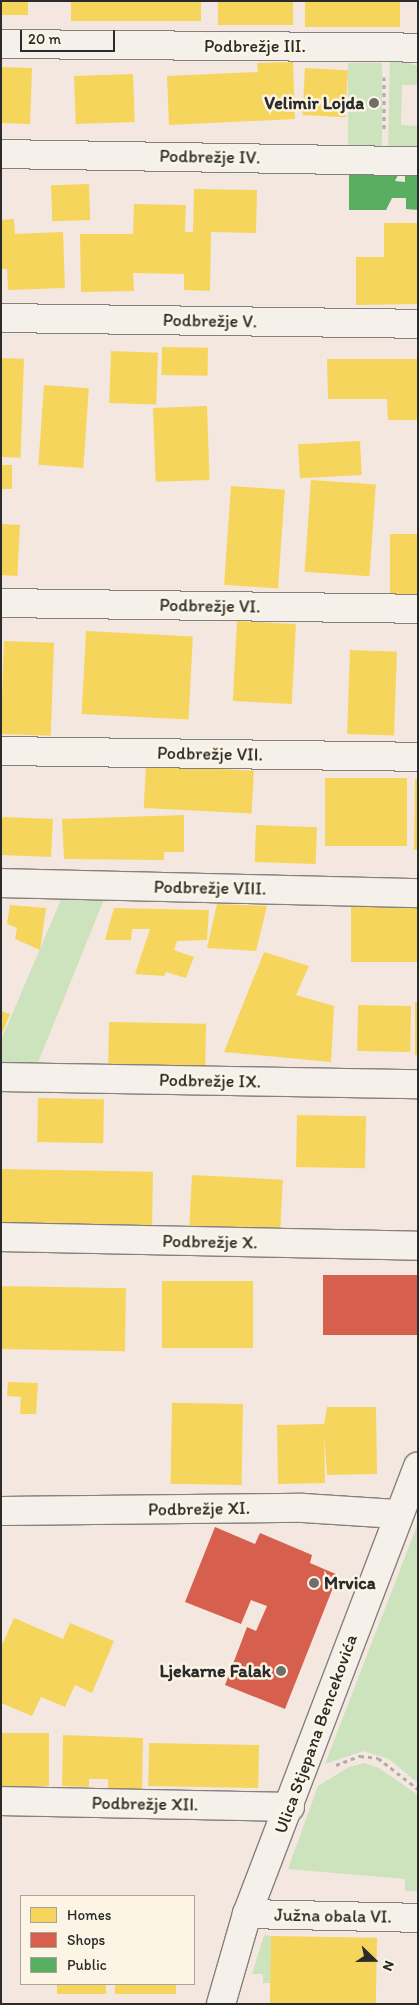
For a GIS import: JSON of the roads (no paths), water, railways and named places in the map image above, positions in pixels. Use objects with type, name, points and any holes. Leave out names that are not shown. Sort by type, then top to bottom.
[{"type":"street","name":"Podbrežje III.","points":[[1,44],[418,48]]},
{"type":"street","name":"Podbrežje IV.","points":[[1,154],[418,161]]},
{"type":"street","name":"Podbrežje V.","points":[[1,318],[418,324]]},
{"type":"street","name":"Podbrežje VI.","points":[[1,603],[418,609]]},
{"type":"street","name":"Podbrežje VII.","points":[[1,751],[418,758]]},
{"type":"street","name":"Podbrežje VIII.","points":[[1,883],[418,893]]},
{"type":"street","name":"Podbrežje IX.","points":[[1,1077],[418,1084]]},
{"type":"street","name":"Podbrežje X.","points":[[1,1237],[418,1246]]},
{"type":"street","name":"Ulica Stjepana Bencekovića","points":[[221,2004],[247,1914],[290,1807],[397,1514],[418,1467]]},
{"type":"street","name":"Podbrežje XI.","points":[[1,1511],[303,1508],[397,1514]]},
{"type":"street","name":"Podbrežje XII.","points":[[1,1801],[290,1807]]},
{"type":"street","name":"Južna obala VI.","points":[[247,1914],[418,1918]]},
{"type":"place","name":"Velimir Lojda","points":[[374,103]]},
{"type":"place","name":"Mrvica","points":[[314,1583]]},
{"type":"place","name":"Ljekarne Falak","points":[[281,1671]]}]
